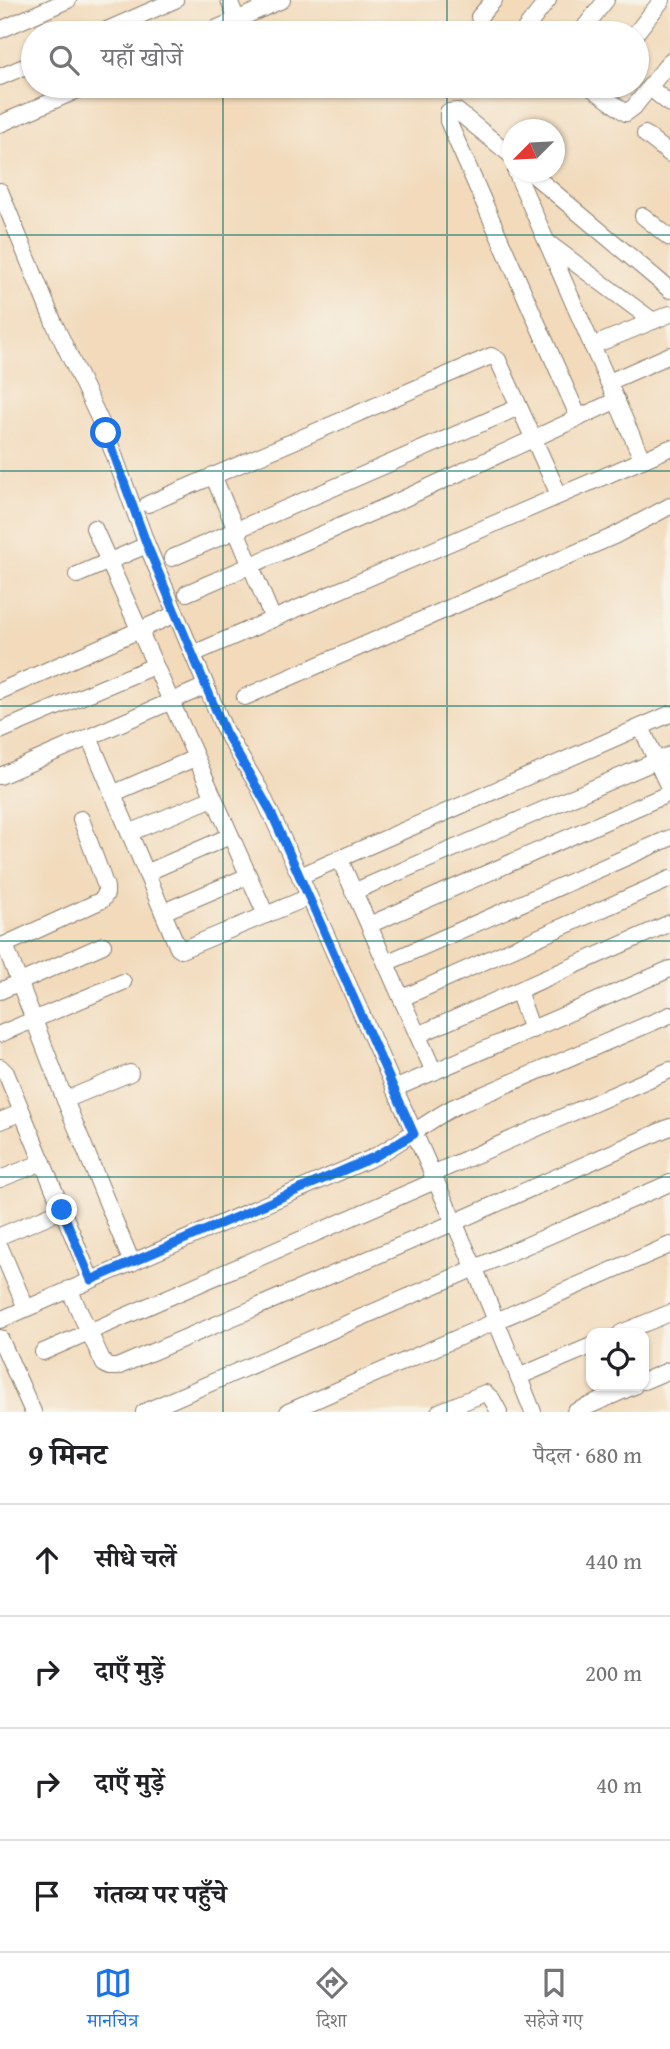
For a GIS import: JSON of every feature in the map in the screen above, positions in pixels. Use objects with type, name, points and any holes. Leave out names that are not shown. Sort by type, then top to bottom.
[{"type":"street","points":[[0,30],[68,0]]},
{"type":"street","points":[[127,21],[175,0]]},
{"type":"street","points":[[229,0],[237,20],[282,0]]},
{"type":"street","points":[[479,17],[494,0]]},
{"type":"street","points":[[531,21],[548,0]]},
{"type":"street","points":[[589,21],[606,0]]},
{"type":"street","points":[[645,21],[662,0]]},
{"type":"street","points":[[670,61],[649,87],[670,104]]},
{"type":"street","points":[[0,77],[21,68]]},
{"type":"street","points":[[0,124],[60,98]]},
{"type":"street","points":[[606,98],[626,113],[641,98]]},
{"type":"street","points":[[502,149],[457,111],[449,112],[447,121],[579,418]]},
{"type":"street","points":[[645,134],[670,154]]},
{"type":"street","points":[[520,182],[642,459]]},
{"type":"street","points":[[542,182],[670,290]]},
{"type":"street","points":[[0,191],[54,323],[106,433],[147,545],[225,732],[259,788],[300,876],[455,1222],[533,1412]]},
{"type":"street","points":[[643,216],[668,230]]},
{"type":"street","points":[[546,242],[653,321]]},
{"type":"street","points":[[593,346],[670,314]]},
{"type":"street","points":[[609,382],[670,355]]},
{"type":"street","points":[[148,505],[491,356],[498,360],[559,495]]},
{"type":"street","points":[[187,593],[535,440],[617,400]]},
{"type":"street","points":[[172,558],[519,407]]},
{"type":"street","points":[[192,654],[670,448]]},
{"type":"street","points":[[213,475],[273,619]]},
{"type":"street","points":[[245,697],[614,536],[670,506]]},
{"type":"street","points":[[94,528],[266,915]]},
{"type":"street","points":[[77,575],[147,545]]},
{"type":"street","points":[[0,691],[176,614]]},
{"type":"street","points":[[0,732],[154,666]]},
{"type":"street","points":[[0,776],[206,686]]},
{"type":"street","points":[[300,876],[670,714]]},
{"type":"street","points":[[369,925],[670,792],[663,758],[641,727]]},
{"type":"street","points":[[89,737],[181,950],[309,897]]},
{"type":"street","points":[[113,794],[195,758]]},
{"type":"street","points":[[354,892],[663,758]]},
{"type":"street","points":[[129,833],[213,798]]},
{"type":"street","points":[[82,819],[106,887],[102,901],[3,946],[20,982],[132,1263]]},
{"type":"street","points":[[146,873],[230,836]]},
{"type":"street","points":[[386,963],[670,838]]},
{"type":"street","points":[[341,860],[434,1072]]},
{"type":"street","points":[[163,912],[248,876]]},
{"type":"street","points":[[402,998],[670,879]]},
{"type":"street","points":[[418,1035],[670,923]]},
{"type":"street","points":[[0,991],[103,945]]},
{"type":"street","points":[[394,1088],[670,969]]},
{"type":"street","points":[[0,1034],[123,982]]},
{"type":"street","points":[[518,991],[532,1030]]},
{"type":"street","points":[[0,1320],[374,1157],[454,1107],[670,1015]]},
{"type":"street","points":[[0,1067],[6,1073],[91,1280]]},
{"type":"street","points":[[43,1352],[670,1070]]},
{"type":"street","points":[[65,1100],[130,1073]]},
{"type":"street","points":[[0,1121],[22,1112]]},
{"type":"street","points":[[69,1289],[104,1363],[109,1367],[117,1367],[670,1127]]},
{"type":"street","points":[[0,1179],[43,1162]]},
{"type":"street","points":[[144,1412],[670,1184]]},
{"type":"street","points":[[0,1236],[62,1210]]},
{"type":"street","points":[[288,1412],[670,1245]]},
{"type":"street","points":[[0,1247],[5,1270],[26,1308]]},
{"type":"street","points":[[633,1328],[670,1313]]},
{"type":"street","points":[[0,1338],[33,1412]]},
{"type":"street","points":[[518,1377],[586,1348]]},
{"type":"street","points":[[649,1379],[670,1370]]},
{"type":"street","points":[[575,1412],[623,1391]]},
{"type":"street","points":[[439,1412],[485,1393],[499,1412]]},
{"type":"route","points":[[62,1210],[91,1280],[374,1157],[414,1134],[271,812],[225,732],[147,545],[106,433]]}]
